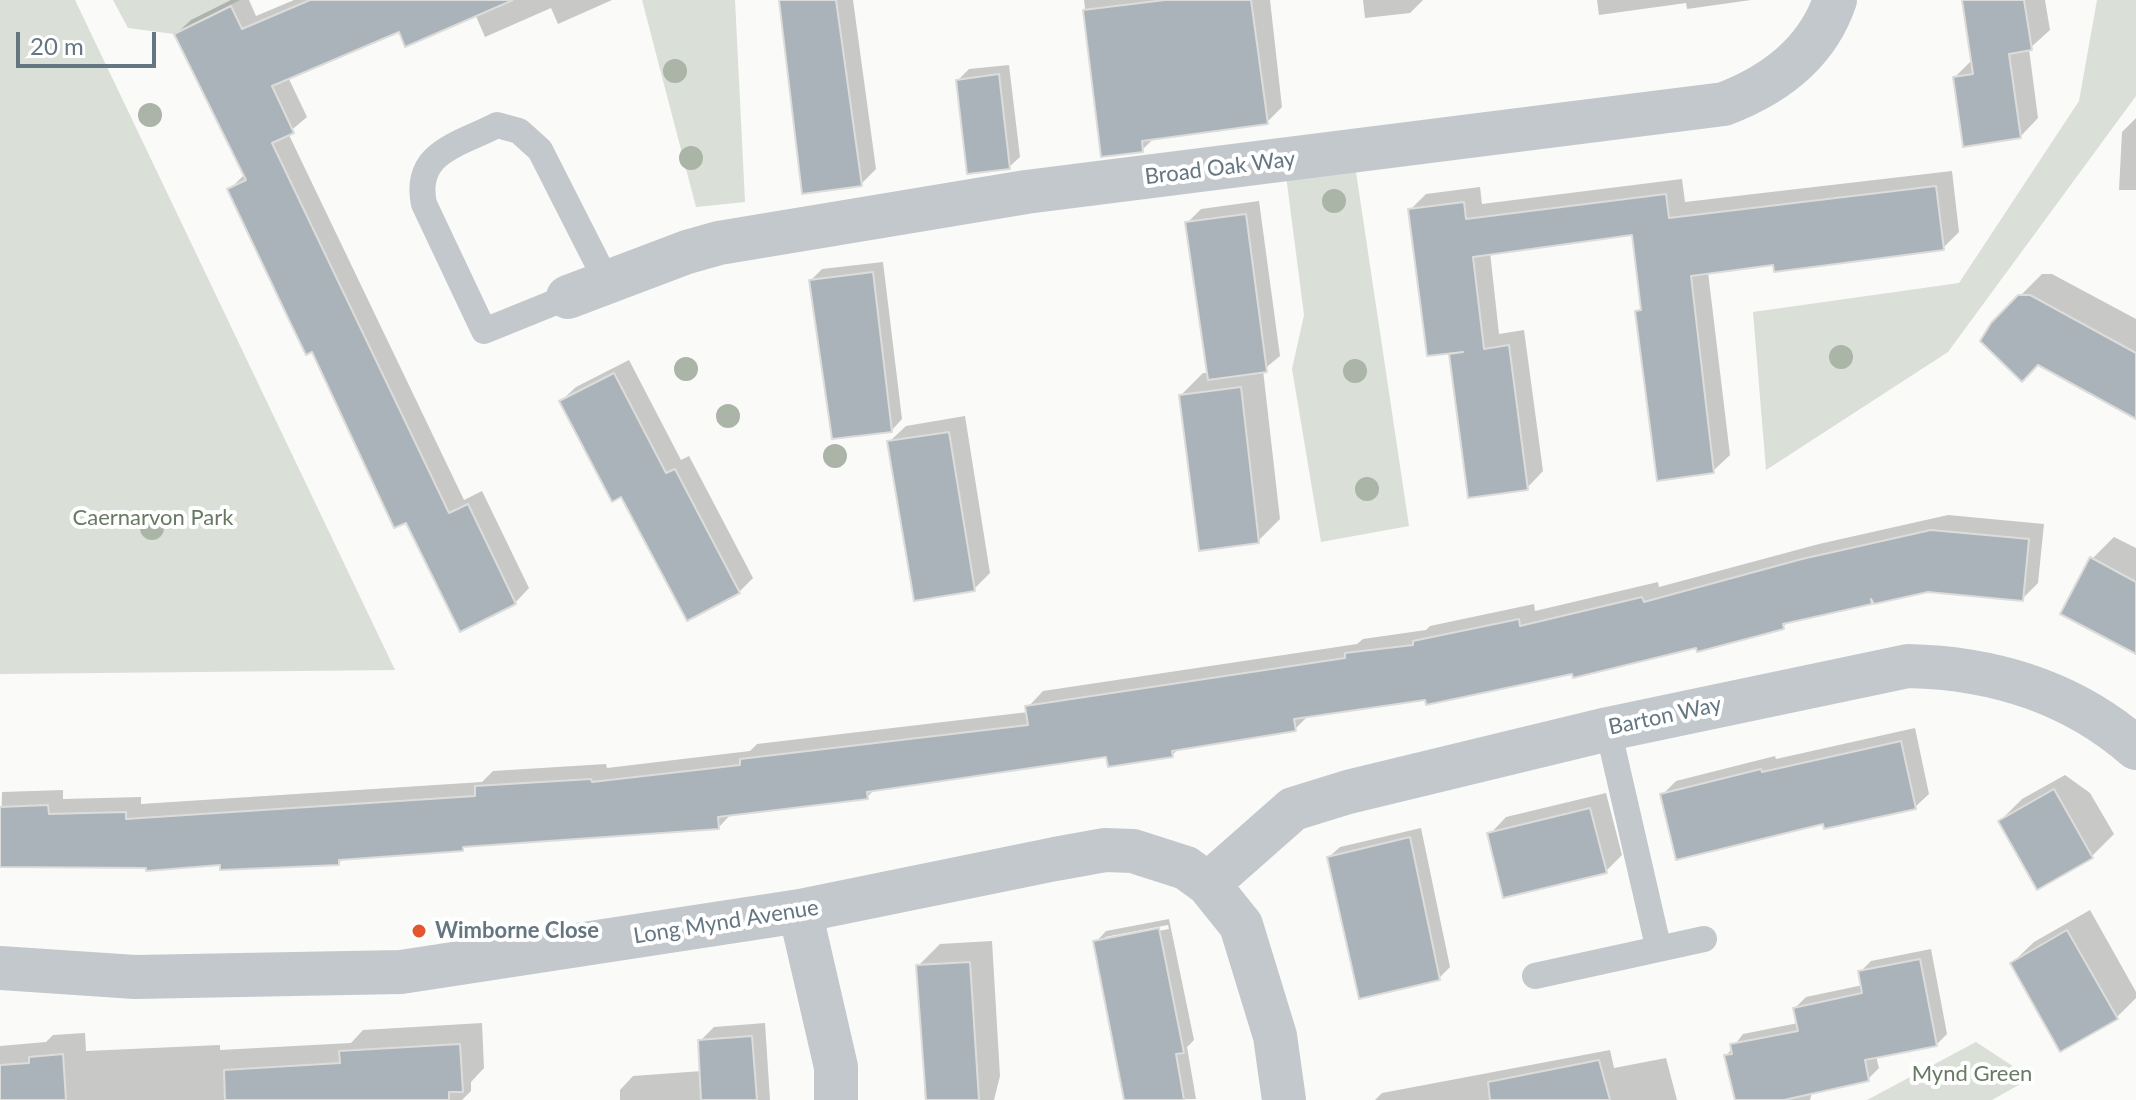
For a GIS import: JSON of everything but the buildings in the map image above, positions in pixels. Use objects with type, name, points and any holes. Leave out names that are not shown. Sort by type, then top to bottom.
[{"type":"street","name":"Broad Oak Way","points":[[588,289],[719,243],[1026,192],[1724,104],[1751,94],[1798,60],[1817,37],[1835,0]]},
{"type":"street","name":"Barton Way","points":[[1208,884],[1293,809],[1348,792],[1608,729],[1908,666],[1949,667],[2027,684],[2064,699],[2095,717],[2136,748]]},
{"type":"street","name":"Long Mynd Avenue","points":[[0,968],[135,977],[401,972],[800,911],[1105,850],[1160,857],[1186,868],[1208,884],[1241,925],[1275,1036],[1284,1100]]},
{"type":"street","points":[[800,911],[833,1053],[836,1100]]},
{"type":"lane","points":[[497,125],[519,131],[540,150],[588,289],[484,331],[424,204],[419,182],[430,160],[497,125]]},
{"type":"lane","points":[[1608,729],[1658,946]]},
{"type":"lane","points":[[1535,976],[1658,946],[1704,939]]},
{"type":"green space","name":"Caernarvon Park","points":[[0,0],[75,0],[395,670],[0,674]]},
{"type":"green space","points":[[113,0],[240,0],[174,34],[128,28]]},
{"type":"green space","points":[[642,0],[735,0],[745,202],[696,207]]},
{"type":"green space","points":[[2097,0],[2136,0],[2136,96],[1948,352],[1766,470],[1753,312],[1959,283],[2079,101]]},
{"type":"green space","points":[[1353,152],[1409,526],[1321,542],[1292,369],[1304,315],[1284,160]]},
{"type":"green space","name":"Mynd Green","points":[[1976,1042],[2031,1078],[1992,1100],[1867,1100]]},
{"type":"place","name":"Wimborne Close","points":[[419,931]]}]
